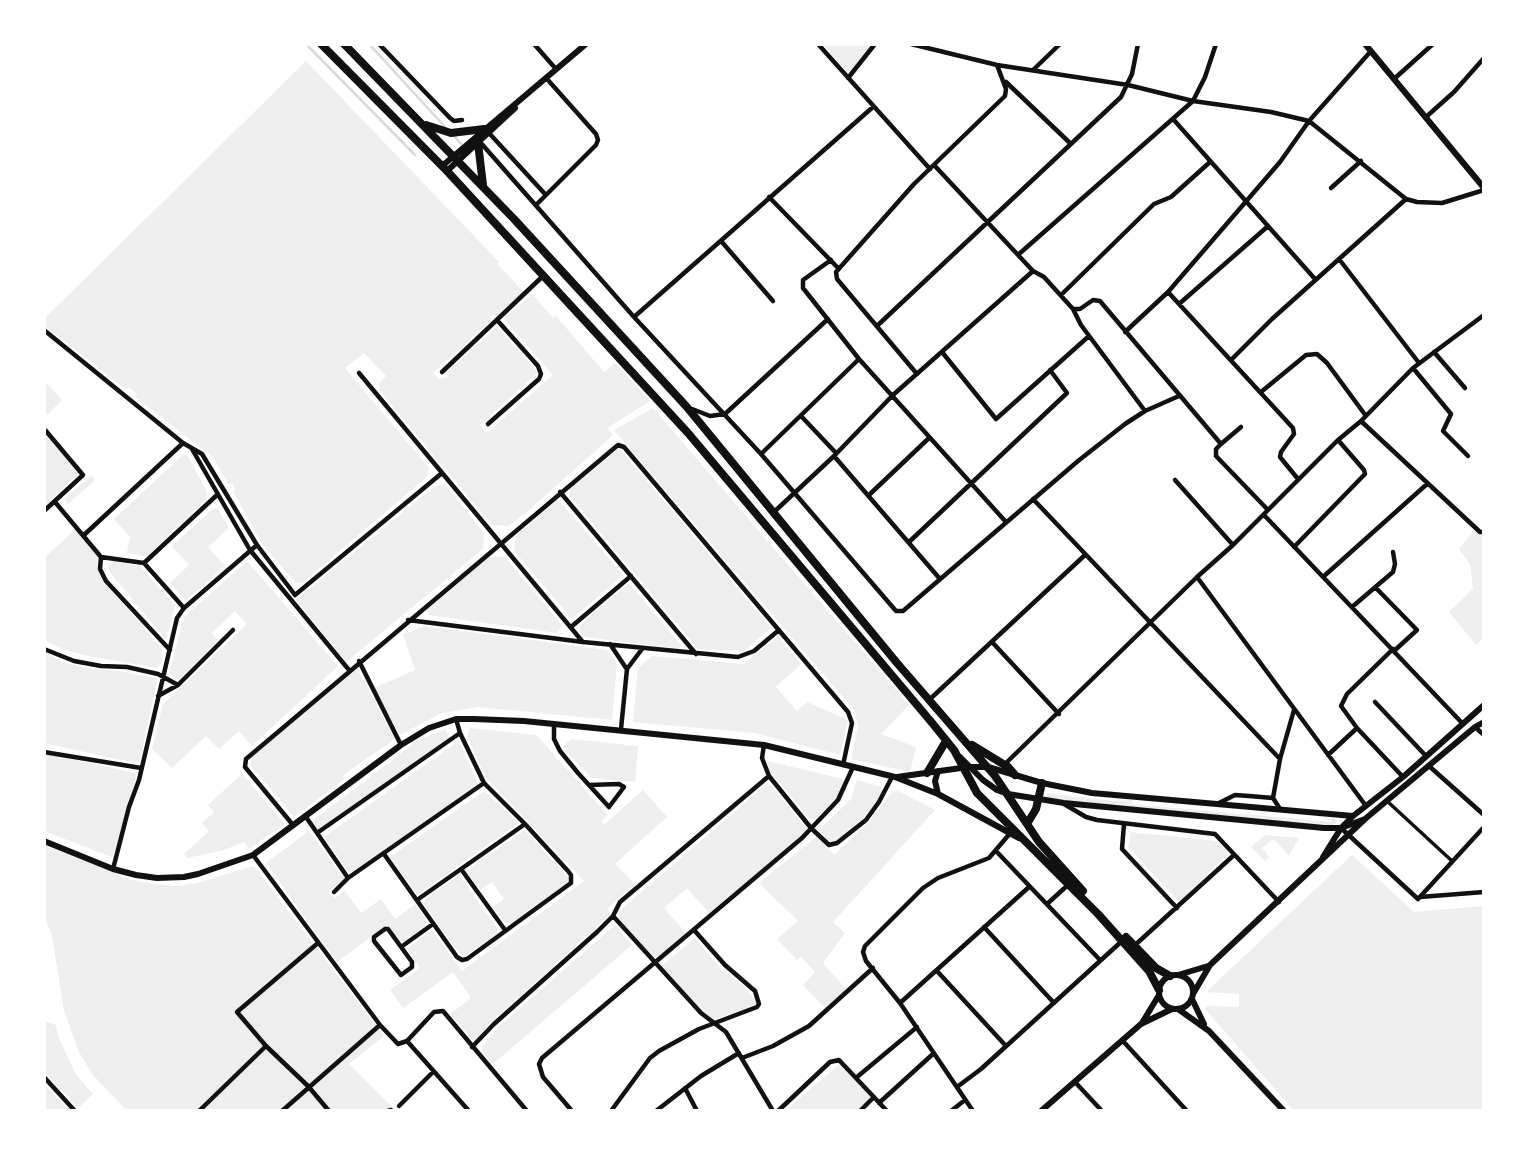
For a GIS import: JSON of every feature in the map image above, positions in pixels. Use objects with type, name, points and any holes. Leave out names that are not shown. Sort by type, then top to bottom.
[{"type":"highway","points":[[321,44],[445,169],[688,433],[954,750],[977,793],[1122,941],[1149,971],[1159,993]]},
{"type":"highway","points":[[344,44],[456,159],[686,406],[929,700],[988,767],[1053,859],[1156,968],[1173,975]]},
{"type":"highway","points":[[422,124],[452,134],[486,131]]},
{"type":"highway","points":[[479,143],[483,188]]},
{"type":"highway","points":[[927,773],[946,741]]},
{"type":"highway","points":[[967,742],[1004,765],[1014,775]]},
{"type":"highway","points":[[1027,824],[1040,799],[1042,783]]},
{"type":"main road","points":[[445,169],[586,44]]},
{"type":"main road","points":[[1365,44],[1484,189]]},
{"type":"main road","points":[[456,159],[479,143],[486,131]]},
{"type":"main road","points":[[1318,865],[1341,828],[1353,816],[1403,777],[1484,705]]},
{"type":"main road","points":[[44,841],[113,869],[157,878],[184,877],[229,865],[253,855],[401,745],[429,728],[457,719],[621,729],[764,744],[893,777],[937,794],[1012,831]]},
{"type":"main road","points":[[1041,1111],[1141,1024],[1186,1006],[1210,965],[1387,800],[1484,722]]},
{"type":"main road","points":[[893,777],[965,767],[988,767],[1042,783],[1092,793],[1353,816]]},
{"type":"main road","points":[[965,767],[989,785],[1008,794],[1063,803],[1341,828],[1365,820]]},
{"type":"main road","points":[[937,794],[935,780],[938,771]]},
{"type":"main road","points":[[1339,815],[1339,845]]},
{"type":"main road","points":[[1141,1024],[1159,993],[1162,982],[1173,975],[1210,965]]},
{"type":"main road","points":[[1173,975],[1189,981],[1192,996],[1209,1031]]},
{"type":"main road","points":[[1159,993],[1164,1004],[1209,1031],[1284,1111]]},
{"type":"street","points":[[379,44],[450,118],[454,121],[462,120]]},
{"type":"street","points":[[384,49],[388,44]]},
{"type":"street","points":[[534,44],[557,69]]},
{"type":"street","points":[[818,44],[873,107],[988,220],[1033,271],[1044,277],[1061,295],[1145,411]]},
{"type":"street","points":[[848,78],[875,44]]},
{"type":"street","points":[[911,44],[997,65],[1128,85],[1193,101],[1271,112],[1309,121],[1406,199],[1442,204],[1484,189]]},
{"type":"street","points":[[1032,71],[1060,44]]},
{"type":"street","points":[[878,325],[1121,97],[1128,85],[1138,44]]},
{"type":"street","points":[[1019,254],[1193,101],[1205,77],[1216,44]]},
{"type":"street","points":[[1394,79],[1433,44]]},
{"type":"street","points":[[1125,332],[1168,292],[1280,162],[1309,121],[1371,51]]},
{"type":"street","points":[[1426,117],[1454,92],[1484,58]]},
{"type":"street","points":[[917,374],[835,274],[932,167],[1005,96],[1004,81],[997,65]]},
{"type":"street","points":[[536,205],[598,140],[596,134],[547,79]]},
{"type":"street","points":[[1004,81],[1071,144]]},
{"type":"street","points":[[634,317],[873,107]]},
{"type":"street","points":[[1173,120],[1315,279]]},
{"type":"street","points":[[486,131],[545,194]]},
{"type":"street","points":[[479,143],[761,454],[896,611],[903,611],[1116,431],[1145,411],[1179,396]]},
{"type":"street","points":[[1061,295],[1154,204],[1171,197],[1210,162]]},
{"type":"street","points":[[1331,188],[1360,162]]},
{"type":"street","points":[[769,197],[838,268]]},
{"type":"street","points":[[1231,360],[1315,279],[1406,199]]},
{"type":"street","points":[[1179,304],[1267,227]]},
{"type":"street","points":[[721,241],[773,301]]},
{"type":"street","points":[[1339,259],[1419,363]]},
{"type":"street","points":[[831,260],[803,280],[802,285],[859,359],[1006,522]]},
{"type":"street","points":[[774,513],[893,395],[1033,271]]},
{"type":"street","points":[[442,372],[544,276]]},
{"type":"street","points":[[1168,292],[1294,430],[1280,457],[1298,479]]},
{"type":"street","points":[[1073,309],[1080,309],[1093,300],[1100,301],[1221,444]]},
{"type":"street","points":[[1004,765],[1413,368],[1484,315]]},
{"type":"street","points":[[686,406],[704,415],[725,414],[828,319]]},
{"type":"street","points":[[488,424],[539,379],[541,374],[538,366],[497,320]]},
{"type":"street","points":[[44,330],[183,443],[202,454],[257,545],[349,670]]},
{"type":"street","points":[[942,352],[995,419],[1089,336]]},
{"type":"street","points":[[1434,352],[1465,388]]},
{"type":"street","points":[[1261,392],[1306,355],[1317,354],[1327,363],[1366,415]]},
{"type":"street","points":[[761,454],[859,359]]},
{"type":"street","points":[[1413,368],[1451,414],[1443,431],[1468,456]]},
{"type":"street","points":[[909,542],[1067,393],[1050,370]]},
{"type":"street","points":[[359,373],[583,642]]},
{"type":"street","points":[[801,416],[940,579]]},
{"type":"street","points":[[1361,421],[1480,532],[1484,532]]},
{"type":"street","points":[[1241,427],[1216,449],[1216,456],[1294,547],[1463,724]]},
{"type":"street","points":[[44,511],[83,475],[46,431]]},
{"type":"street","points":[[869,495],[929,438]]},
{"type":"street","points":[[1294,547],[1366,474],[1338,440]]},
{"type":"street","points":[[85,535],[183,443]]},
{"type":"street","points":[[294,825],[245,767],[244,761],[500,542],[615,446],[622,445],[850,715],[852,723],[843,765]]},
{"type":"street","points":[[191,449],[250,550],[293,597]]},
{"type":"street","points":[[293,597],[442,473]]},
{"type":"street","points":[[1175,480],[1233,545]]},
{"type":"street","points":[[1323,577],[1427,484]]},
{"type":"street","points":[[144,563],[223,490]]},
{"type":"street","points":[[560,492],[696,654]]},
{"type":"street","points":[[1033,499],[1280,759]]},
{"type":"street","points":[[55,502],[101,557],[100,569],[106,581],[170,650]]},
{"type":"street","points":[[113,869],[141,768],[177,618],[184,608],[257,545]]},
{"type":"street","points":[[1352,607],[1395,568],[1393,552]]},
{"type":"street","points":[[929,700],[1085,555]]},
{"type":"street","points":[[101,557],[144,563],[184,608]]},
{"type":"street","points":[[571,627],[631,576]]},
{"type":"street","points":[[1197,577],[1366,806]]},
{"type":"street","points":[[1376,588],[1417,630],[1347,694],[1341,704],[1343,711],[1357,728],[1403,777]]},
{"type":"street","points":[[408,620],[731,657],[745,656],[754,651],[779,630]]},
{"type":"street","points":[[158,696],[177,685],[233,630]]},
{"type":"street","points":[[992,642],[1059,714]]},
{"type":"street","points":[[610,644],[626,668]]},
{"type":"street","points":[[621,729],[626,668],[643,648]]},
{"type":"street","points":[[44,649],[74,662],[127,667],[162,675],[177,685]]},
{"type":"street","points":[[359,662],[401,745]]},
{"type":"street","points":[[1375,702],[1426,756]]},
{"type":"street","points":[[1280,809],[1273,798],[1280,759],[1294,709]]},
{"type":"street","points":[[384,854],[457,957],[467,959],[565,888],[572,879],[568,871],[525,824],[484,783],[460,733],[457,719]]},
{"type":"street","points":[[554,724],[554,739],[560,751],[589,785],[609,807],[624,787],[619,784],[589,785]]},
{"type":"street","points":[[1475,727],[1484,735]]},
{"type":"street","points":[[1328,755],[1357,728]]},
{"type":"street","points":[[317,833],[460,733]]},
{"type":"street","points":[[764,744],[762,758],[769,776],[811,828],[829,845],[837,843],[866,820],[893,777]]},
{"type":"street","points":[[44,752],[141,768]]},
{"type":"street","points":[[1428,765],[1484,815]]},
{"type":"street","points":[[572,1111],[543,1077],[539,1064],[542,1058],[793,846],[838,800],[853,767]]},
{"type":"street","points":[[472,1047],[613,916],[620,902],[769,776]]},
{"type":"street","points":[[334,892],[348,878],[484,783]]},
{"type":"street","points":[[1218,804],[1235,795],[1273,798]]},
{"type":"street","points":[[1387,800],[1452,861]]},
{"type":"street","points":[[1063,803],[1092,819],[1214,834],[1279,902]]},
{"type":"street","points":[[306,817],[348,878]]},
{"type":"street","points":[[417,900],[525,824]]},
{"type":"street","points":[[1124,824],[1121,848],[1177,908]]},
{"type":"street","points":[[1419,898],[1484,827]]},
{"type":"street","points":[[1341,828],[1419,898],[1484,892]]},
{"type":"street","points":[[974,1111],[900,1003],[864,957],[865,946],[923,888],[938,878],[989,858],[1012,831]]},
{"type":"street","points":[[996,851],[1100,960]]},
{"type":"street","points":[[253,855],[380,1025],[398,1044],[407,1041],[438,1011],[447,1016],[527,1111]]},
{"type":"street","points":[[1134,946],[1234,855]]},
{"type":"street","points":[[461,869],[505,930]]},
{"type":"street","points":[[1047,904],[1069,884]]},
{"type":"street","points":[[900,1003],[1029,887]]},
{"type":"street","points":[[613,916],[701,1013],[726,1032],[775,1111],[830,1062],[839,1060],[887,1111]]},
{"type":"street","points":[[401,947],[433,924]]},
{"type":"street","points":[[984,927],[1054,1003]]},
{"type":"street","points":[[387,929],[401,947],[413,964],[400,976],[373,938],[387,929]]},
{"type":"street","points":[[611,1111],[639,1072],[659,1051],[715,1022],[757,1007],[760,1000],[755,991],[725,965],[694,930]]},
{"type":"street","points":[[957,1087],[1122,941]]},
{"type":"street","points":[[318,943],[237,1012],[329,1111]]},
{"type":"street","points":[[656,1111],[685,1088],[740,1056],[773,1046],[808,1026],[873,968]]},
{"type":"street","points":[[937,971],[1006,1046]]},
{"type":"street","points":[[282,1111],[380,1025]]},
{"type":"street","points":[[857,1077],[917,1027]]},
{"type":"street","points":[[1122,1040],[1187,1111]]},
{"type":"street","points":[[407,1041],[469,1111]]},
{"type":"street","points":[[200,1111],[266,1045]]},
{"type":"street","points":[[879,1103],[934,1053]]},
{"type":"street","points":[[399,1106],[433,1073]]},
{"type":"street","points":[[44,1077],[73,1109],[66,1111]]},
{"type":"street","points":[[1075,1082],[1102,1111]]},
{"type":"street","points":[[685,1088],[697,1111]]},
{"type":"street","points":[[860,1111],[874,1097]]},
{"type":"street","points":[[951,1111],[965,1100]]},
{"type":"shaded area","points":[[823,44],[872,44],[848,73]]},
{"type":"shaded area","points":[[306,61],[499,262],[497,264],[524,292],[496,316],[493,314],[490,317],[492,320],[433,373],[439,379],[449,377],[446,373],[497,327],[538,372],[480,425],[487,433],[553,375],[504,319],[532,294],[553,318],[556,316],[604,372],[615,363],[650,401],[607,428],[613,435],[509,526],[492,525],[380,391],[379,383],[386,376],[364,353],[345,368],[429,468],[428,476],[302,583],[296,583],[262,544],[233,491],[235,489],[232,483],[229,485],[213,457],[135,397],[137,394],[130,388],[125,389],[44,325],[44,319]]},
{"type":"shaded area","points":[[44,380],[62,400],[44,418]]},
{"type":"shaded area","points":[[653,408],[909,705],[881,734],[916,747],[910,772],[851,759],[858,726],[855,711],[614,430]]},
{"type":"shaded area","points":[[44,434],[80,473],[44,506]]},
{"type":"shaded area","points":[[619,448],[771,628],[744,651],[698,649],[569,495],[570,489]]},
{"type":"shaded area","points":[[184,454],[188,456],[207,492],[207,499],[146,557],[127,553],[130,537],[114,519]]},
{"type":"shaded area","points":[[91,476],[95,480],[68,504],[64,499]]},
{"type":"shaded area","points":[[445,484],[484,533],[483,549],[346,662],[296,600],[435,486]]},
{"type":"shaded area","points":[[558,499],[623,575],[572,619],[514,551],[516,536]]},
{"type":"shaded area","points":[[217,508],[229,528],[208,547],[225,566],[186,601],[170,583],[189,565],[172,546]]},
{"type":"shaded area","points":[[76,529],[100,556],[97,561],[100,577],[162,649],[162,663],[157,668],[88,656],[65,650],[44,640],[44,558]]},
{"type":"shaded area","points":[[1474,530],[1484,536],[1484,638],[1476,645],[1449,612],[1473,589],[1470,564],[1459,549]]},
{"type":"shaded area","points":[[489,557],[505,557],[562,625],[557,633],[429,615],[427,610]]},
{"type":"shaded area","points":[[113,561],[140,566],[175,605],[166,640],[109,571],[108,566]]},
{"type":"shaded area","points":[[247,561],[338,666],[252,746],[239,731],[219,749],[206,736],[172,768],[152,749],[163,704],[247,624],[235,611],[212,633],[218,640],[178,680],[169,673],[184,617]]},
{"type":"shaded area","points":[[629,583],[681,645],[680,649],[585,637],[580,632],[580,625]]},
{"type":"shaded area","points":[[425,626],[607,650],[617,663],[612,720],[478,707],[442,713],[400,735],[374,688],[415,670],[403,634]]},
{"type":"shaded area","points":[[778,636],[801,664],[776,687],[797,711],[807,702],[848,720],[840,755],[755,733],[633,722],[638,668],[652,656],[744,664]]},
{"type":"shaded area","points":[[44,651],[62,662],[155,678],[157,682],[139,764],[44,743]]},
{"type":"shaded area","points":[[356,666],[395,739],[343,775],[345,779],[294,817],[251,766],[251,758]]},
{"type":"shaded area","points":[[470,728],[536,735],[608,815],[601,821],[604,825],[643,790],[667,817],[615,864],[635,884],[608,908],[610,915],[489,1024],[475,1042],[450,1014],[470,999],[453,972],[403,1008],[390,990],[420,968],[407,949],[432,930],[462,971],[584,881],[487,779],[467,737]]},
{"type":"shaded area","points":[[445,729],[450,738],[317,831],[311,822],[417,741]]},
{"type":"shaded area","points":[[572,739],[638,746],[635,782],[592,778],[564,750],[563,746]]},
{"type":"shaded area","points":[[459,741],[478,784],[354,873],[349,872],[324,837]]},
{"type":"shaded area","points":[[44,753],[135,773],[119,840],[112,857],[44,831]]},
{"type":"shaded area","points":[[767,761],[843,779],[841,794],[815,819],[809,818],[769,770]]},
{"type":"shaded area","points":[[242,774],[285,824],[249,849],[244,842],[224,850],[187,858],[184,854],[209,831],[202,823],[214,812],[208,805]]},
{"type":"shaded area","points":[[857,780],[882,787],[882,794],[870,812],[833,846],[819,830],[851,799]]},
{"type":"shaded area","points":[[770,784],[806,828],[806,832],[709,913],[687,888],[664,908],[686,933],[658,957],[651,956],[618,917],[618,912]]},
{"type":"shaded area","points":[[484,791],[519,823],[417,895],[390,857]]},
{"type":"shaded area","points":[[898,791],[935,810],[833,922],[845,933],[823,963],[846,989],[825,1008],[803,985],[815,972],[801,957],[797,960],[777,939],[798,921],[759,883],[817,836],[834,855],[867,824],[891,793]]},
{"type":"shaded area","points":[[1047,793],[1113,801],[1132,800],[1133,804],[1331,822],[1335,819],[1337,822],[1331,827],[1046,798]]},
{"type":"shaded area","points":[[525,830],[569,878],[567,883],[511,924],[504,922],[493,907],[504,899],[492,882],[480,890],[466,871]]},
{"type":"shaded area","points":[[309,831],[344,879],[329,890],[335,898],[345,891],[361,913],[381,899],[395,919],[415,904],[427,921],[425,926],[399,942],[387,925],[337,962],[266,863]]},
{"type":"shaded area","points":[[1131,832],[1217,841],[1229,853],[1179,902],[1128,847]]},
{"type":"shaded area","points":[[1265,835],[1299,838],[1289,856],[1272,840],[1262,848],[1269,857],[1265,861],[1251,847]]},
{"type":"shaded area","points":[[44,845],[132,880],[153,884],[175,886],[197,883],[254,866],[384,1036],[349,1064],[396,1111],[127,1111],[92,1074],[79,1052],[64,1011],[52,936],[44,915]]},
{"type":"shaded area","points":[[1352,855],[1414,912],[1484,906],[1484,1111],[1294,1111],[1205,1009],[1206,1006],[1239,1007],[1239,994],[1206,992]]},
{"type":"shaded area","points":[[459,875],[497,928],[497,934],[465,956],[460,954],[424,904],[425,899]]},
{"type":"shaded area","points":[[615,925],[632,945],[493,1064],[482,1051],[482,1047],[496,1029]]},
{"type":"shaded area","points":[[695,938],[721,969],[744,986],[757,1003],[712,1020],[707,1017],[662,966]]},
{"type":"shaded area","points":[[44,1021],[56,1025],[58,1036],[76,1075],[93,1094],[78,1108],[44,1071]]},
{"type":"shaded area","points":[[841,1063],[871,1098],[856,1111],[785,1111]]},
{"type":"shaded area","points":[[44,1084],[69,1111],[44,1111]]},
{"type":"waterway","points":[[306,44],[415,155]]},
{"type":"waterway","points":[[369,44],[447,129]]},
{"type":"waterway","points":[[454,136],[461,144]]}]
